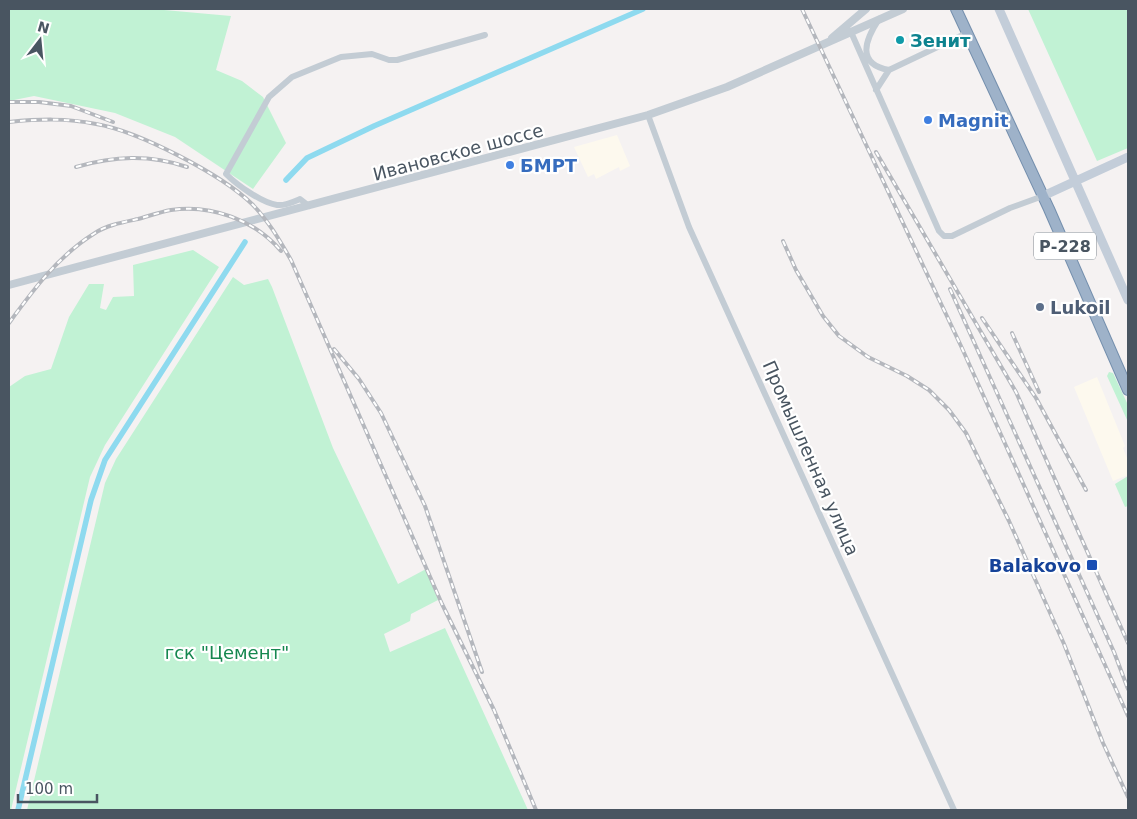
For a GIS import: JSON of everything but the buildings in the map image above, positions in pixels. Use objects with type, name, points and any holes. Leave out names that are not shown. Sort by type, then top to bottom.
[{"type":"highway","name":"Р-228","points":[[956,9],[1043,196],[1128,390]]},
{"type":"main road","points":[[999,9],[1128,300]]},
{"type":"main road","points":[[1043,196],[1128,157]]},
{"type":"street","points":[[827,43],[866,9]]},
{"type":"street","name":"Ивановское шоссе","points":[[9,286],[648,115],[730,85],[903,9]]},
{"type":"street","points":[[879,19],[869,34],[866,43],[866,54],[875,65],[889,70]]},
{"type":"street","points":[[851,32],[939,231],[944,236],[952,236],[1010,208],[1043,196]]},
{"type":"street","points":[[876,90],[889,70],[967,33]]},
{"type":"street","points":[[309,206],[300,199],[284,205],[271,204],[239,186],[226,174],[269,97],[292,77],[341,57],[372,54],[389,60],[397,60],[485,35]]},
{"type":"street","name":"Промышленная улица","points":[[648,115],[689,227],[954,810]]},
{"type":"shaded area","points":[[617,135],[630,166],[620,171],[619,167],[596,179],[594,174],[588,177],[574,147]]},
{"type":"shaded area","points":[[1097,377],[1125,446],[1123,448],[1128,461],[1128,475],[1113,481],[1074,387]]},
{"type":"green space","points":[[9,9],[153,9],[231,16],[216,70],[242,81],[263,97],[286,143],[253,189],[175,137],[115,113],[34,96],[9,101]]},
{"type":"green space","points":[[1028,9],[1128,9],[1128,148],[1097,161]]},
{"type":"green space","points":[[193,250],[219,267],[105,445],[90,477],[11,810],[9,810],[9,387],[25,376],[51,369],[69,317],[89,284],[104,284],[100,308],[106,310],[113,297],[134,296],[133,265]]},
{"type":"green space","name":"гск \"Цемент\"","points":[[233,277],[244,285],[268,279],[333,448],[398,584],[426,569],[438,600],[411,614],[410,621],[384,634],[390,652],[445,628],[528,810],[27,810],[105,483],[116,459]]},
{"type":"green space","points":[[1109,372],[1113,373],[1128,405],[1128,422],[1107,376]]},
{"type":"green space","points":[[1128,476],[1128,506],[1125,507],[1115,484]]},
{"type":"waterway","points":[[286,180],[307,158],[374,126],[643,9]]},
{"type":"waterway","points":[[18,810],[91,500],[105,460],[245,242]]},
{"type":"railway","points":[[802,9],[961,346],[1128,716]]},
{"type":"railway","points":[[9,102],[39,102],[71,106],[113,122]]},
{"type":"railway","points":[[9,122],[74,121],[96,124],[134,135],[200,167],[238,192],[263,217],[291,260],[442,604],[494,710],[536,810]]},
{"type":"railway","points":[[876,152],[1016,392],[1128,643]]},
{"type":"railway","points":[[76,167],[90,163],[132,158],[159,160],[187,167]]},
{"type":"railway","points":[[9,323],[37,286],[69,252],[95,233],[116,224],[171,210],[186,209],[217,212],[245,223],[270,240],[281,251]]},
{"type":"railway","points":[[783,241],[796,270],[823,316],[839,336],[868,357],[907,376],[929,390],[949,410],[966,433],[1009,521],[1064,644],[1103,743],[1128,797]]},
{"type":"railway","points":[[950,289],[1114,652],[1128,689]]},
{"type":"railway","points":[[982,318],[1036,398],[1086,490]]},
{"type":"railway","points":[[1012,333],[1039,392]]},
{"type":"railway","points":[[334,349],[359,379],[381,413],[425,506],[482,672]]},
{"type":"place","name":"Зенит","points":[[900,40]]},
{"type":"place","name":"Magnit","points":[[928,120]]},
{"type":"place","name":"БМРТ","points":[[510,165]]},
{"type":"place","name":"Lukoil","points":[[1040,307]]},
{"type":"place","name":"Balakovo","points":[[1092,565]]}]
